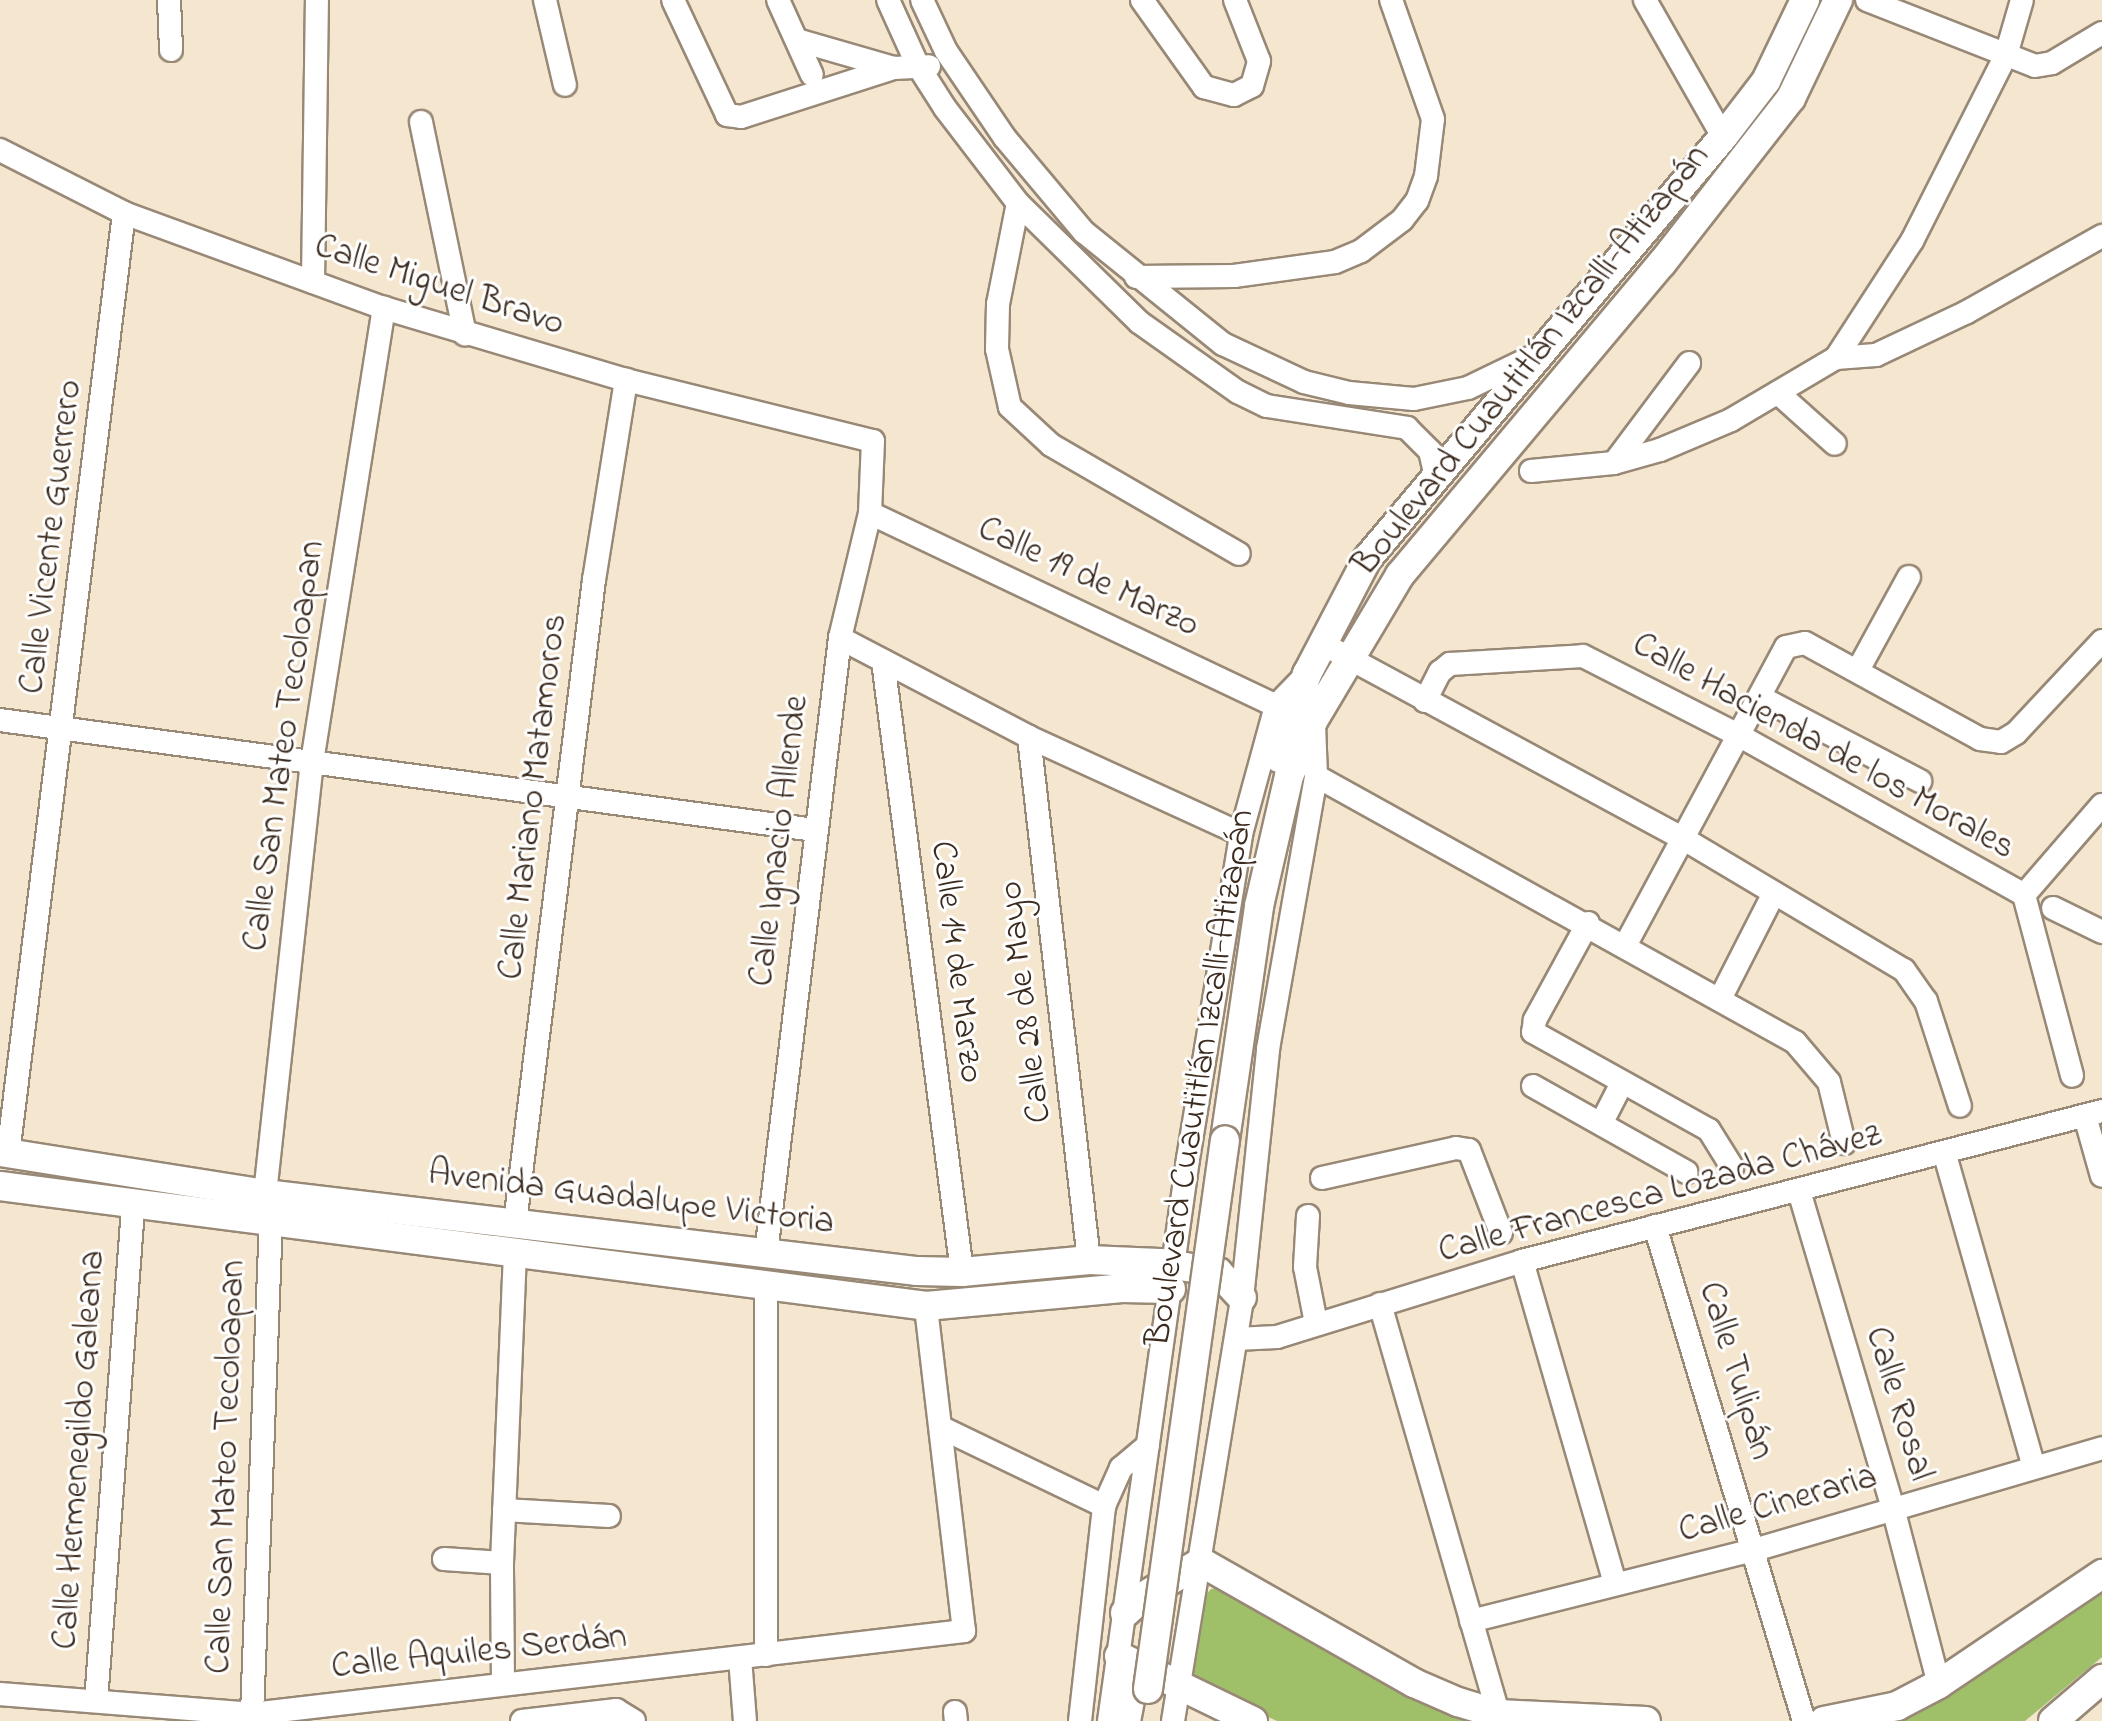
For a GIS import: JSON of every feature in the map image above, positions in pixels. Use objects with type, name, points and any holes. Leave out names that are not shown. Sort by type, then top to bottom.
[{"type":"main road","name":"Boulevard Cuautitlán Izcalli-Atizapán","points":[[1142,1721],[1259,906],[1293,775],[1307,674],[1367,559],[1723,137],[1766,81],[1805,0]]},
{"type":"main road","name":"Boulevard Cuautitlán Izcalli-Atizapán","points":[[1126,1721],[1246,905],[1313,721],[1400,575],[1662,263],[1791,98],[1838,0]]},
{"type":"main road","name":"Avenida Guadalupe Victoria","points":[[4,1153],[515,1237],[766,1285],[926,1306],[968,1306],[1122,1288],[1173,1277],[1218,1272],[1242,1298]]},
{"type":"main road","name":"Avenida Guadalupe Victoria","points":[[0,1186],[271,1223],[766,1253],[962,1272],[1089,1260],[1173,1277]]},
{"type":"main road","points":[[1125,1613],[1144,1596],[1201,1562],[1414,1683],[1498,1714],[1646,1721]]},
{"type":"main road","points":[[1824,1721],[1897,1706],[1939,1684],[2102,1574]]},
{"type":"main road","points":[[1119,1656],[1253,1721]]},
{"type":"main road","points":[[2053,1721],[2102,1679]]},
{"type":"street","points":[[169,0],[171,50]]},
{"type":"street","points":[[313,282],[317,0]]},
{"type":"street","points":[[545,0],[565,85]]},
{"type":"street","points":[[673,0],[727,115],[741,117],[894,68],[917,64],[957,68]]},
{"type":"street","points":[[778,0],[812,75]]},
{"type":"street","points":[[888,0],[917,64],[1018,203],[1139,322],[1238,392],[1297,415],[1407,428],[1430,451],[1436,477]]},
{"type":"street","points":[[922,0],[957,68],[1015,151],[1084,232],[1136,277],[1223,344],[1267,368],[1349,393],[1414,399],[1468,388],[1543,351]]},
{"type":"street","points":[[1142,0],[1204,87],[1234,95],[1252,86],[1259,61],[1235,0]]},
{"type":"street","points":[[1136,277],[1234,276],[1335,262],[1361,251],[1402,220],[1417,201],[1426,176],[1433,119],[1391,0]]},
{"type":"street","points":[[1645,0],[1723,137]]},
{"type":"street","points":[[1867,0],[2043,67],[2102,33]]},
{"type":"street","points":[[1531,471],[1614,463],[1697,436],[1836,358],[1912,241],[2006,55],[2022,0]]},
{"type":"street","points":[[797,40],[894,68]]},
{"type":"street","points":[[421,122],[465,334]]},
{"type":"street","name":"Calle Miguel Bravo","points":[[0,150],[124,213],[384,308],[626,380],[873,441]]},
{"type":"street","points":[[1018,203],[998,304],[997,349],[1010,407],[1051,445],[1239,554]]},
{"type":"street","name":"Calle Vicente Guerrero","points":[[4,1153],[63,729],[124,213]]},
{"type":"street","points":[[1836,358],[1876,355],[1967,312],[2102,236]]},
{"type":"street","name":"Calle San Mateo Tecoloapan","points":[[265,1194],[312,762],[384,308]]},
{"type":"street","points":[[1614,463],[1689,363]]},
{"type":"street","name":"Calle Mariano Matamoros","points":[[503,1684],[502,1563],[515,1237],[594,580],[626,380]]},
{"type":"street","points":[[1778,393],[1835,444]]},
{"type":"street","name":"Calle Ignacio Allende","points":[[766,1253],[840,638],[870,513],[873,441]]},
{"type":"street","name":"Calle 19 de Marzo","points":[[870,513],[1276,706]]},
{"type":"street","points":[[1858,670],[1909,577]]},
{"type":"street","points":[[840,638],[1029,737],[1241,834]]},
{"type":"street","points":[[1626,944],[1786,647],[1794,642],[1858,670],[1980,739],[2001,742],[2016,733],[2102,641]]},
{"type":"street","points":[[1323,644],[1684,839],[1904,970],[1916,983],[1960,1106]]},
{"type":"street","name":"Calle Hacienda de los Morales","points":[[1425,701],[1440,672],[1450,664],[1572,654],[1740,736],[2024,895],[2072,1076]]},
{"type":"street","name":"Calle 14 de Marzo","points":[[883,661],[962,1272]]},
{"type":"street","points":[[1109,1721],[1241,834],[1276,706],[1307,674]]},
{"type":"street","points":[[1760,697],[1920,781]]},
{"type":"street","points":[[0,720],[815,830]]},
{"type":"street","name":"Calle 28 de Mayo","points":[[1029,737],[1089,1260]]},
{"type":"street","points":[[1173,1721],[1242,1298],[1293,775],[1588,923],[1795,1042],[1816,1062],[1829,1082],[1844,1143]]},
{"type":"street","points":[[2024,895],[2102,805]]},
{"type":"street","points":[[1720,999],[1774,893]]},
{"type":"street","points":[[2053,908],[2102,932]]},
{"type":"street","points":[[1588,923],[1535,1020],[1533,1032],[1709,1130],[1732,1167]]},
{"type":"street","points":[[1602,1122],[1622,1083]]},
{"type":"street","points":[[1533,1086],[1602,1122],[1686,1172]]},
{"type":"street","points":[[2094,1113],[2102,1176]]},
{"type":"street","name":"Calle Francesca Lozada Chávez","points":[[1236,1339],[1277,1337],[1522,1261],[1945,1155],[2094,1113]]},
{"type":"street","points":[[1322,1178],[1456,1148],[1469,1150],[1501,1233]]},
{"type":"street","points":[[1945,1155],[2034,1467]]},
{"type":"street","name":"Calle Rosal","points":[[1799,1191],[1893,1508],[1939,1684]]},
{"type":"street","name":"Calle Hermenegildo Galeana","points":[[96,1701],[133,1205]]},
{"type":"street","points":[[1308,1216],[1305,1267],[1316,1323]]},
{"type":"street","name":"Calle San Mateo Tecoloapan","points":[[252,1714],[271,1223]]},
{"type":"street","name":"Calle Tulipán","points":[[1655,1226],[1804,1721]]},
{"type":"street","points":[[1522,1261],[1615,1583]]},
{"type":"street","points":[[766,1285],[766,1655]]},
{"type":"street","points":[[1380,1304],[1498,1714]]},
{"type":"street","points":[[926,1306],[942,1428],[1104,1506]]},
{"type":"street","name":"Calle Aquiles Serdán","points":[[0,1694],[252,1714],[964,1631],[942,1428]]},
{"type":"street","points":[[1080,1721],[1104,1506],[1121,1468],[1148,1445]]},
{"type":"street","name":"Calle Cineraria","points":[[1471,1621],[1754,1550],[2102,1448]]},
{"type":"street","points":[[504,1510],[609,1516]]},
{"type":"street","points":[[444,1559],[502,1563]]},
{"type":"street","points":[[740,1658],[745,1721]]},
{"type":"street","points":[[522,1721],[616,1710],[634,1721]]},
{"type":"green space","points":[[2102,1572],[2102,1657],[2025,1721],[1875,1721]]},
{"type":"green space","points":[[1222,1587],[1368,1664],[1533,1721],[1277,1721],[1190,1681],[1204,1597],[1211,1589]]}]
